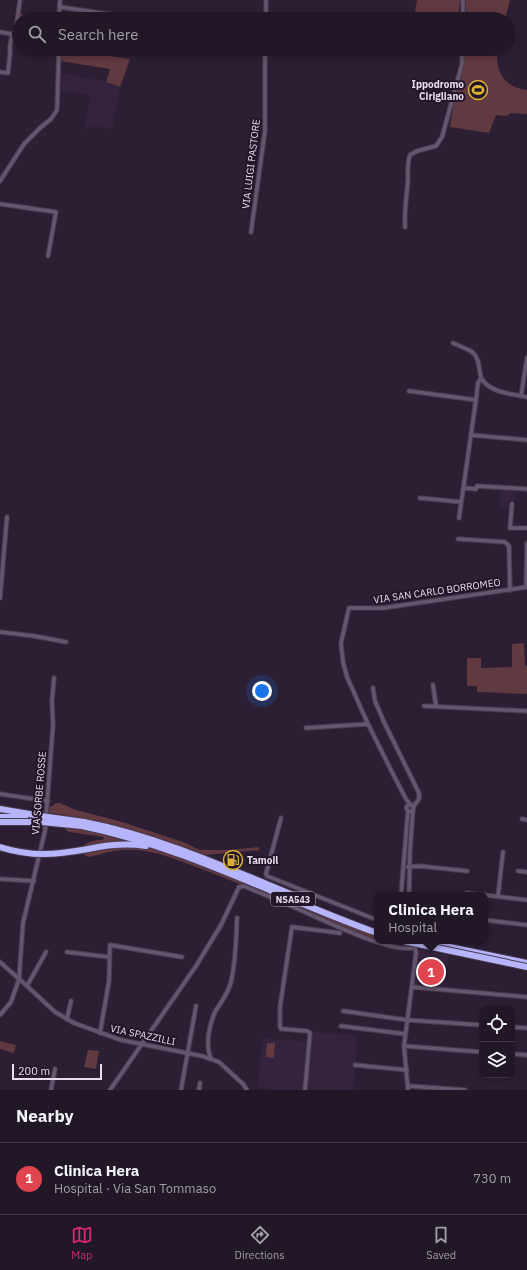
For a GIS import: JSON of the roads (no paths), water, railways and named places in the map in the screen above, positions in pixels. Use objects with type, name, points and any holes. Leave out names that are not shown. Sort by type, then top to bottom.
[{"type":"highway","name":"NSA543","points":[[0,809],[132,833],[208,860],[374,927]]},
{"type":"highway","name":"NSA543","points":[[0,817],[41,816]]},
{"type":"highway","name":"NSA543","points":[[0,822],[83,824],[135,839],[167,850],[374,932]]},
{"type":"highway","name":"NSA543","points":[[0,847],[26,853],[43,854],[59,854],[110,845],[128,844],[167,850]]},
{"type":"highway","points":[[418,944],[527,968]]},
{"type":"highway","points":[[435,944],[527,963]]},
{"type":"street","points":[[18,12],[20,0]]},
{"type":"street","points":[[60,0],[60,12]]},
{"type":"street","points":[[266,0],[266,12]]},
{"type":"street","points":[[462,12],[463,0]]},
{"type":"street","points":[[60,7],[94,12]]},
{"type":"street","points":[[0,32],[12,34],[8,73],[0,72]]},
{"type":"street","points":[[0,181],[24,144],[51,119],[57,110],[59,56]]},
{"type":"street","name":"VIA LUIGI PASTORE","points":[[251,232],[265,130],[266,56]]},
{"type":"street","points":[[405,227],[404,214],[408,179],[407,163],[410,155],[417,151],[436,146],[442,137],[462,64],[462,56]]},
{"type":"street","points":[[0,204],[56,212],[48,256]]},
{"type":"street","points":[[453,343],[468,348],[476,355],[481,378],[486,385],[496,390],[527,397]]},
{"type":"street","points":[[521,396],[527,358]]},
{"type":"street","points":[[459,518],[478,383],[481,378]]},
{"type":"street","points":[[408,391],[476,400]]},
{"type":"street","points":[[471,435],[527,440]]},
{"type":"street","points":[[464,488],[476,489],[477,486],[527,489]]},
{"type":"street","points":[[420,498],[462,502]]},
{"type":"street","points":[[512,504],[510,528],[527,528]]},
{"type":"street","points":[[0,598],[7,517]]},
{"type":"street","points":[[458,539],[505,542],[509,546],[510,590]]},
{"type":"street","points":[[527,543],[527,587]]},
{"type":"street","name":"VIA SAN CARLO BORROMEO","points":[[368,724],[347,677],[343,662],[341,643],[348,608],[383,608],[527,587]]},
{"type":"street","points":[[0,632],[66,642]]},
{"type":"street","name":"VIA SORBE ROSSE","points":[[0,1015],[11,1002],[20,979],[23,923],[45,831],[53,725],[52,701],[54,678]]},
{"type":"street","points":[[432,685],[436,706]]},
{"type":"street","points":[[373,688],[375,701],[384,722],[419,793],[419,799],[411,808],[407,824],[401,892]]},
{"type":"street","points":[[424,706],[527,711]]},
{"type":"street","points":[[306,728],[368,724],[411,808],[412,824],[409,892]]},
{"type":"street","points":[[0,794],[48,801]]},
{"type":"street","points":[[281,818],[266,874],[267,876],[374,919]]},
{"type":"street","points":[[522,819],[527,820]]},
{"type":"street","points":[[407,824],[412,824]]},
{"type":"street","points":[[498,896],[503,852]]},
{"type":"street","points":[[403,867],[419,866],[467,871]]},
{"type":"street","points":[[518,871],[527,872]]},
{"type":"street","points":[[0,879],[34,881]]},
{"type":"street","points":[[110,1090],[185,984],[214,938],[239,887],[244,886],[374,941]]},
{"type":"street","points":[[488,895],[527,900]]},
{"type":"street","points":[[211,1059],[209,1054],[209,1030],[215,1012],[224,998],[230,984],[237,918]]},
{"type":"street","points":[[488,920],[527,925]]},
{"type":"street","points":[[306,1090],[310,1033],[307,1031],[281,1029],[280,1026],[280,1007],[292,927],[340,933]]},
{"type":"street","points":[[382,944],[408,949],[415,947],[416,954],[404,1046],[408,1088],[465,1090]]},
{"type":"street","points":[[100,1034],[109,981],[110,945],[182,957]]},
{"type":"street","points":[[27,986],[46,952]]},
{"type":"street","points":[[67,952],[109,957]]},
{"type":"street","points":[[0,962],[55,1012],[67,1019],[71,1001]]},
{"type":"street","points":[[412,987],[527,997]]},
{"type":"street","points":[[181,1090],[196,1006]]},
{"type":"street","points":[[343,1011],[407,1020],[479,1025]]},
{"type":"street","name":"VIA SPAZZILLI","points":[[67,1019],[100,1034],[116,1039],[202,1056],[219,1062],[243,1084],[246,1090]]},
{"type":"street","points":[[342,1026],[405,1034]]},
{"type":"street","points":[[515,1027],[527,1028]]},
{"type":"street","points":[[404,1046],[479,1052]]},
{"type":"street","points":[[515,1054],[527,1055]]},
{"type":"street","points":[[355,1066],[407,1070]]},
{"type":"street","points":[[51,1090],[55,1070]]},
{"type":"street","points":[[200,1083],[200,1090]]},
{"type":"place","name":"Ippodromo Cirigliano","points":[[478,90]]},
{"type":"place","name":"Tamoil","points":[[233,860]]},
{"type":"place","name":"Clinica Hera","points":[[431,972]]}]
